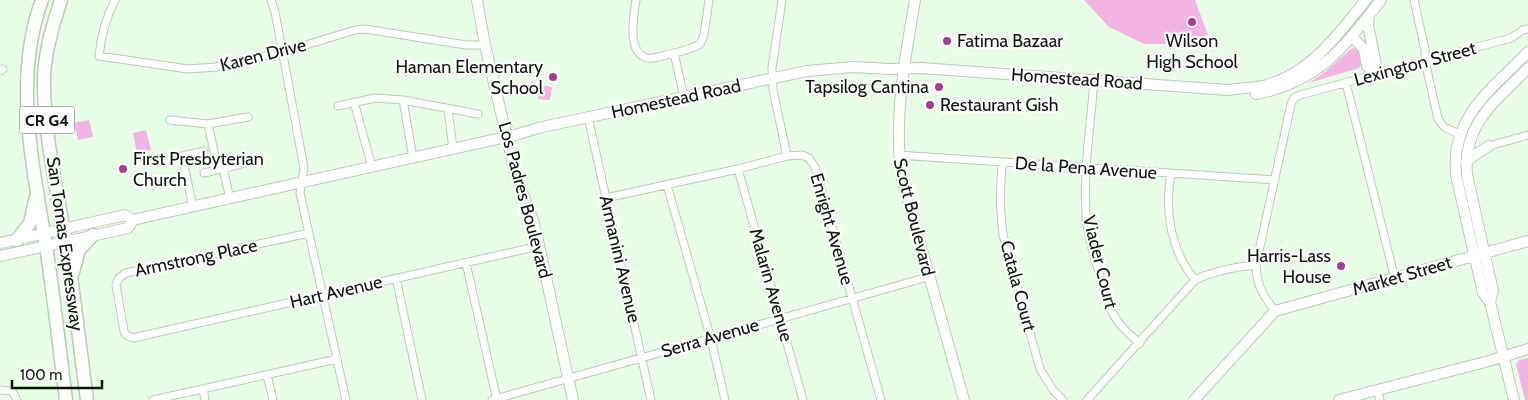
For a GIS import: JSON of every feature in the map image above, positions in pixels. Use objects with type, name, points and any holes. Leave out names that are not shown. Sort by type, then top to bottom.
[{"type":"highway","name":"San Tomas Expressway","points":[[42,0],[29,51],[26,93],[66,400]]},
{"type":"highway","name":"San Tomas Expressway","points":[[61,0],[47,50],[44,101],[87,400]]},
{"type":"highway","points":[[16,240],[30,223],[38,192]]},
{"type":"highway","points":[[71,281],[77,253],[93,235]]},
{"type":"main road","name":"Los Padres Boulevard","points":[[477,0],[485,45],[515,173],[534,223],[540,246],[573,400]]},
{"type":"main road","name":"Scott Boulevard","points":[[915,0],[899,113],[898,155],[902,179],[928,277],[964,400]]},
{"type":"main road","name":"Homestead Road","points":[[0,256],[125,215],[133,220],[588,117],[772,78],[834,68],[921,68],[1228,90],[1267,85],[1287,77],[1309,64],[1345,26],[1366,0]]},
{"type":"main road","name":"Homestead Road","points":[[1228,90],[1240,95],[1254,94],[1273,90],[1298,81],[1333,57],[1381,0]]},
{"type":"main road","points":[[1368,16],[1368,25],[1378,75]]},
{"type":"main road","points":[[1345,26],[1372,47]]},
{"type":"main road","points":[[1354,34],[1354,39],[1364,49],[1367,66],[1378,75]]},
{"type":"main road","points":[[1514,400],[1490,302],[1482,293],[1456,175],[1455,158],[1459,134],[1475,106],[1528,52]]},
{"type":"main road","points":[[1490,302],[1493,291],[1469,185],[1466,162],[1467,147],[1483,115],[1528,68]]},
{"type":"main road","points":[[1466,162],[1489,146]]},
{"type":"main road","name":"Homestead Road","points":[[64,235],[93,235],[128,228],[133,220]]},
{"type":"main road","name":"Homestead Road","points":[[0,243],[16,240],[45,240]]},
{"type":"main road","name":"Market Street","points":[[1275,311],[1528,241]]},
{"type":"main road","points":[[1194,400],[1275,311]]},
{"type":"main road","points":[[1340,400],[1378,395],[1528,349]]},
{"type":"street","name":"Karen Drive","points":[[116,0],[101,39],[99,56],[188,69],[216,67],[283,52],[355,30],[365,29],[466,45],[485,45]]},
{"type":"street","points":[[271,0],[283,52],[304,168],[300,193],[346,400]]},
{"type":"street","points":[[636,0],[632,24],[636,49],[647,58],[696,47],[703,41],[710,0]]},
{"type":"street","points":[[606,198],[738,169],[787,156],[772,78],[782,0]]},
{"type":"street","points":[[1414,0],[1425,50],[1425,61],[1440,122],[1444,127],[1459,134]]},
{"type":"street","name":"Lexington Street","points":[[1275,180],[1291,104],[1294,98],[1511,38],[1528,29]]},
{"type":"street","points":[[674,53],[684,97]]},
{"type":"street","name":"Viader Court","points":[[1094,80],[1086,168],[1086,214],[1095,259],[1109,308],[1121,328],[1140,343]]},
{"type":"street","points":[[1346,83],[1395,279]]},
{"type":"street","points":[[338,106],[375,98],[403,100],[478,114]]},
{"type":"street","points":[[403,100],[413,158]]},
{"type":"street","points":[[354,102],[372,167]]},
{"type":"street","points":[[448,109],[453,149]]},
{"type":"street","points":[[170,120],[208,124],[248,117]]},
{"type":"street","name":"Armanini Avenue","points":[[588,117],[651,400]]},
{"type":"street","points":[[208,124],[217,165],[223,168]]},
{"type":"street","points":[[1489,146],[1528,136]]},
{"type":"street","points":[[193,207],[182,156],[204,151]]},
{"type":"street","name":"Enright Avenue","points":[[787,156],[802,155],[809,158],[815,167],[881,400]]},
{"type":"street","name":"De la Pena Avenue","points":[[898,155],[1275,180]]},
{"type":"street","points":[[204,173],[258,160]]},
{"type":"street","name":"Catala Court","points":[[1002,162],[1000,201],[1003,234],[1040,369],[1053,390],[1064,400]]},
{"type":"street","points":[[223,168],[230,199]]},
{"type":"street","name":"Malarin Avenue","points":[[738,169],[803,400]]},
{"type":"street","points":[[1170,174],[1168,214],[1177,252],[1185,268],[1195,280]]},
{"type":"street","points":[[1275,180],[1256,264],[1256,277],[1260,292],[1275,311]]},
{"type":"street","points":[[667,185],[711,339],[725,400]]},
{"type":"street","name":"Armstrong Place","points":[[133,338],[126,335],[122,322],[116,286],[122,275],[309,234]]},
{"type":"street","name":"Hart Avenue","points":[[133,338],[540,246]]},
{"type":"street","points":[[466,263],[496,400]]},
{"type":"street","points":[[1087,400],[1195,280],[1205,275],[1256,264]]},
{"type":"street","name":"Serra Avenue","points":[[496,400],[928,277]]},
{"type":"street","points":[[396,278],[422,400]]},
{"type":"street","points":[[153,400],[337,359]]},
{"type":"street","points":[[267,375],[273,400]]},
{"type":"street","points":[[0,390],[12,391],[17,400]]},
{"type":"street","points":[[202,390],[205,400]]},
{"type":"shaded area","points":[[1084,0],[1195,0],[1208,35],[1188,44],[1144,44],[1109,27]]},
{"type":"shaded area","points":[[1352,48],[1358,50],[1362,62],[1359,68],[1309,83],[1326,71]]},
{"type":"shaded area","points":[[540,85],[552,87],[550,100],[538,99]]},
{"type":"shaded area","points":[[89,120],[93,137],[78,140],[74,123]]},
{"type":"shaded area","points":[[146,130],[151,150],[137,153],[133,133]]},
{"type":"shaded area","points":[[1528,358],[1528,400],[1525,400],[1516,365],[1519,360]]},
{"type":"place","name":"Wilson High School","points":[[1192,22]]},
{"type":"place","name":"Fatima Bazaar","points":[[947,41]]},
{"type":"place","name":"Haman Elementary School","points":[[553,77]]},
{"type":"place","name":"Tapsilog Cantina","points":[[939,87]]},
{"type":"place","name":"Restaurant Gish","points":[[930,105]]},
{"type":"place","name":"First Presbyterian Church","points":[[123,169]]},
{"type":"place","name":"Harris-Lass House","points":[[1341,266]]}]
